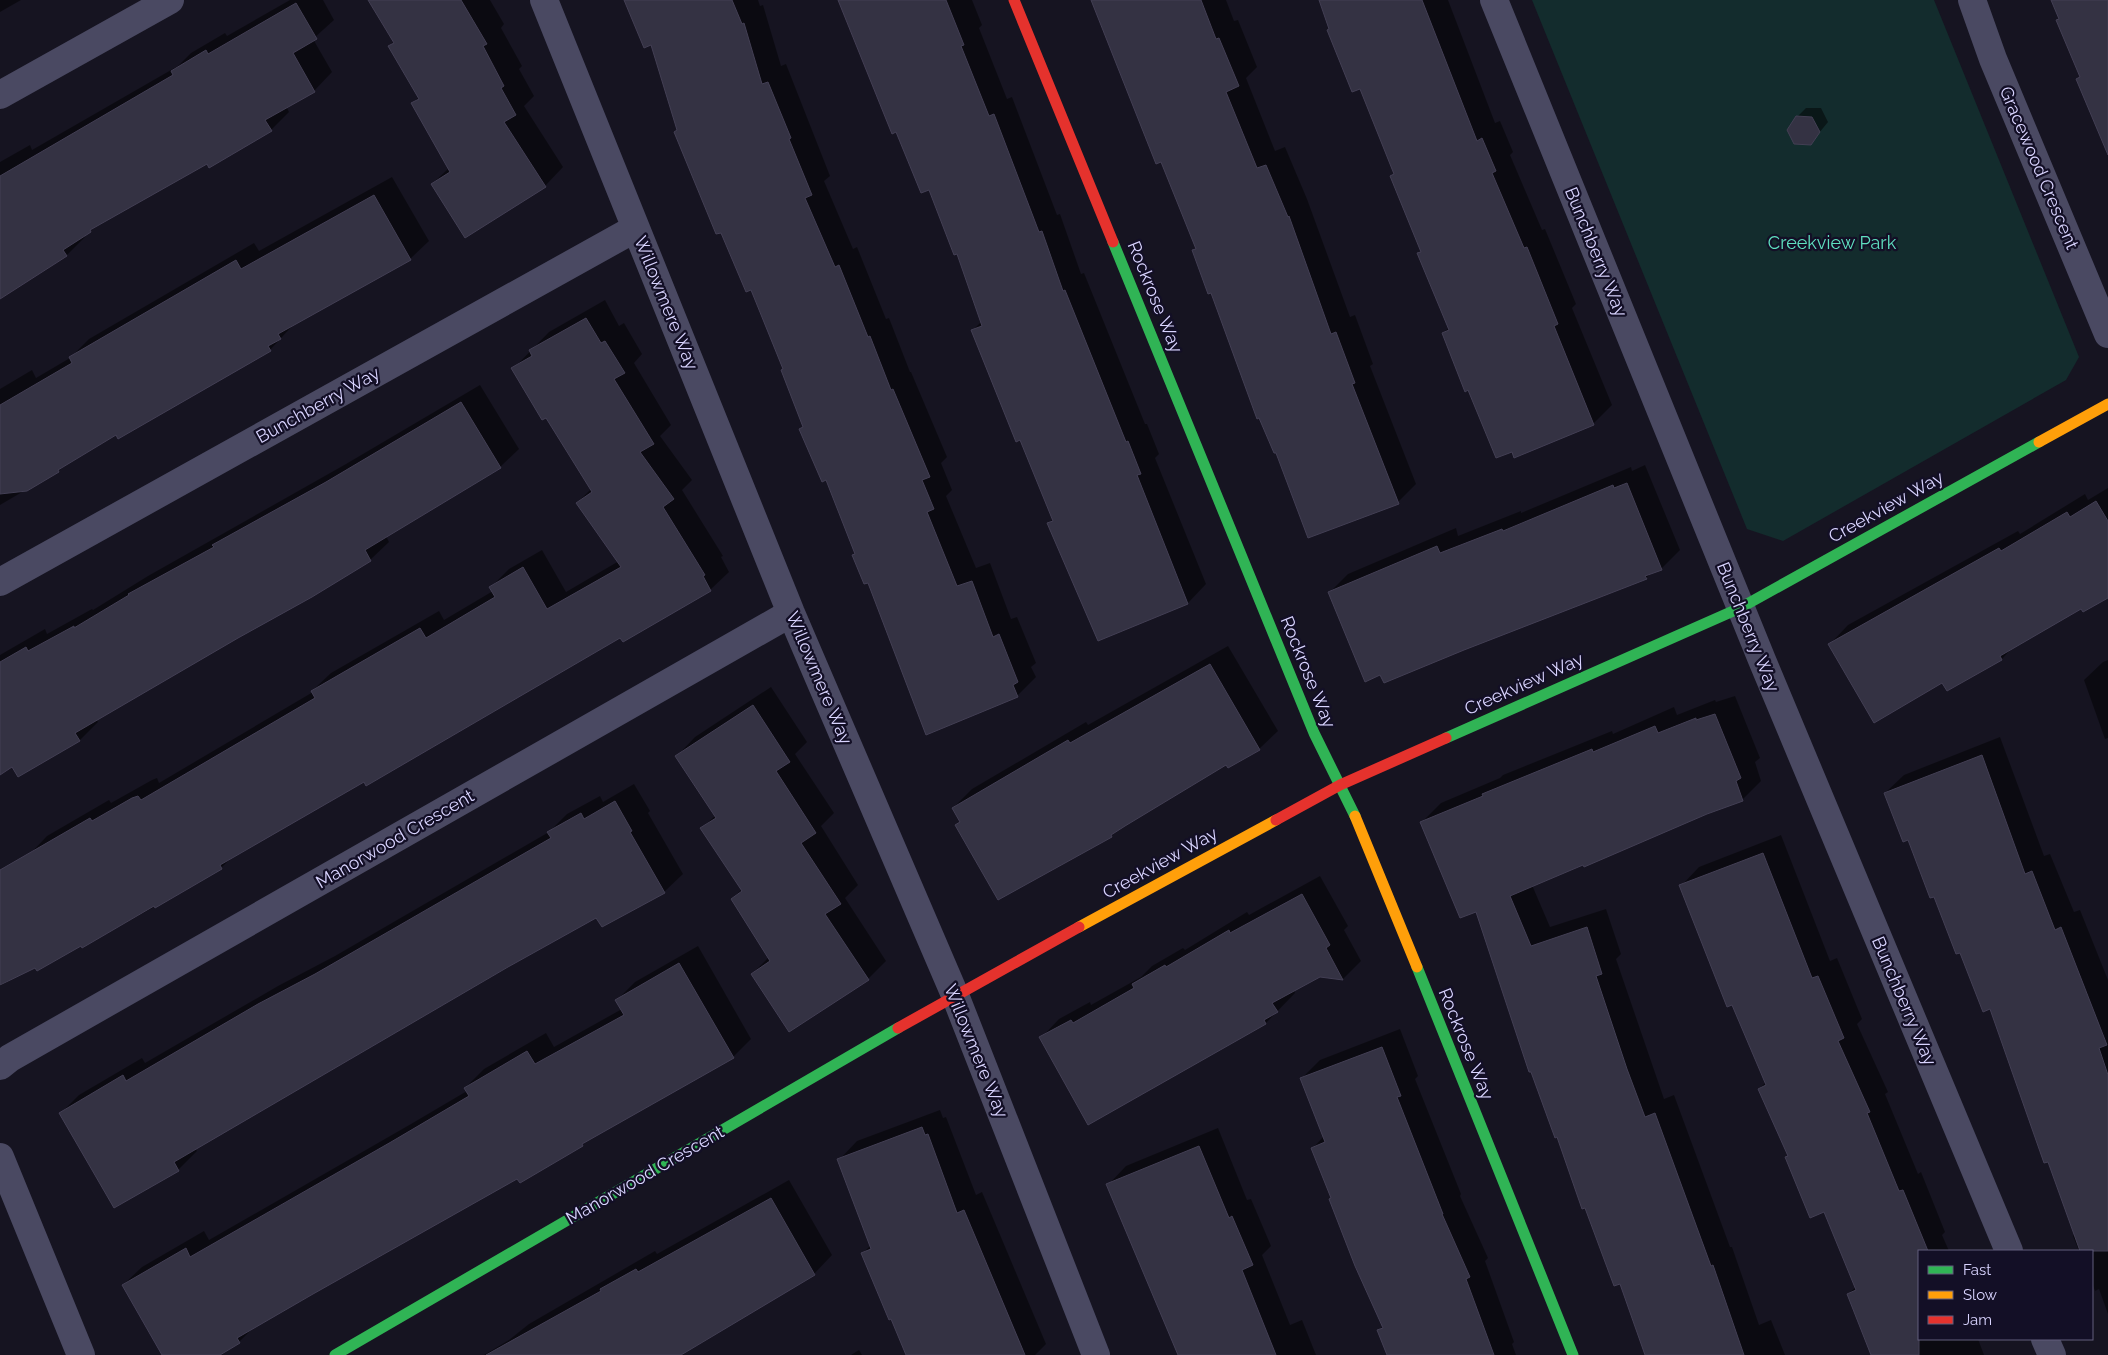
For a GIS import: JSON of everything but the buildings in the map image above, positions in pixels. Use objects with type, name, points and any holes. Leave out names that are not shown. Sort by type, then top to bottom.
[{"type":"street","points":[[0,95],[170,0]]},
{"type":"street","name":"Willowmere Way","points":[[544,0],[792,613],[955,995],[1096,1355]]},
{"type":"street","name":"Rockrose Way","points":[[1014,0],[1314,733],[1361,829],[1573,1355]]},
{"type":"street","name":"Bunchberry Way","points":[[1494,0],[1740,608],[2009,1250]]},
{"type":"street","name":"Gracewood Crescent","points":[[1972,0],[1993,59],[2108,334]]},
{"type":"street","name":"Bunchberry Way","points":[[0,582],[636,228]]},
{"type":"street","name":"Creekview Way","points":[[955,995],[1340,785],[1740,608],[2108,404]]},
{"type":"street","name":"Manorwood Crescent","points":[[0,1066],[10,1058],[792,613]]},
{"type":"street","name":"Manorwood Crescent","points":[[335,1355],[955,995]]},
{"type":"street","points":[[0,1157],[81,1355]]},
{"type":"street","points":[[2045,1340],[2052,1355]]},
{"type":"green space","name":"Creekview Park","points":[[1532,0],[1934,0],[2079,357],[2066,380],[1783,541],[1747,529]]},
{"type":"traffic: fast","points":[[1113,242],[1314,733],[1355,816]]},
{"type":"traffic: fast","points":[[1446,738],[1740,608],[2039,442]]},
{"type":"traffic: fast","points":[[1417,967],[1573,1355]]},
{"type":"traffic: fast","points":[[335,1355],[898,1028]]},
{"type":"traffic: slow","points":[[2039,442],[2108,404]]},
{"type":"traffic: slow","points":[[1355,816],[1417,967]]},
{"type":"traffic: slow","points":[[1079,927],[1276,820]]},
{"type":"traffic: jam","points":[[1014,0],[1113,242]]},
{"type":"traffic: jam","points":[[1276,820],[1340,785],[1446,738]]},
{"type":"traffic: jam","points":[[898,1028],[1079,927]]}]
